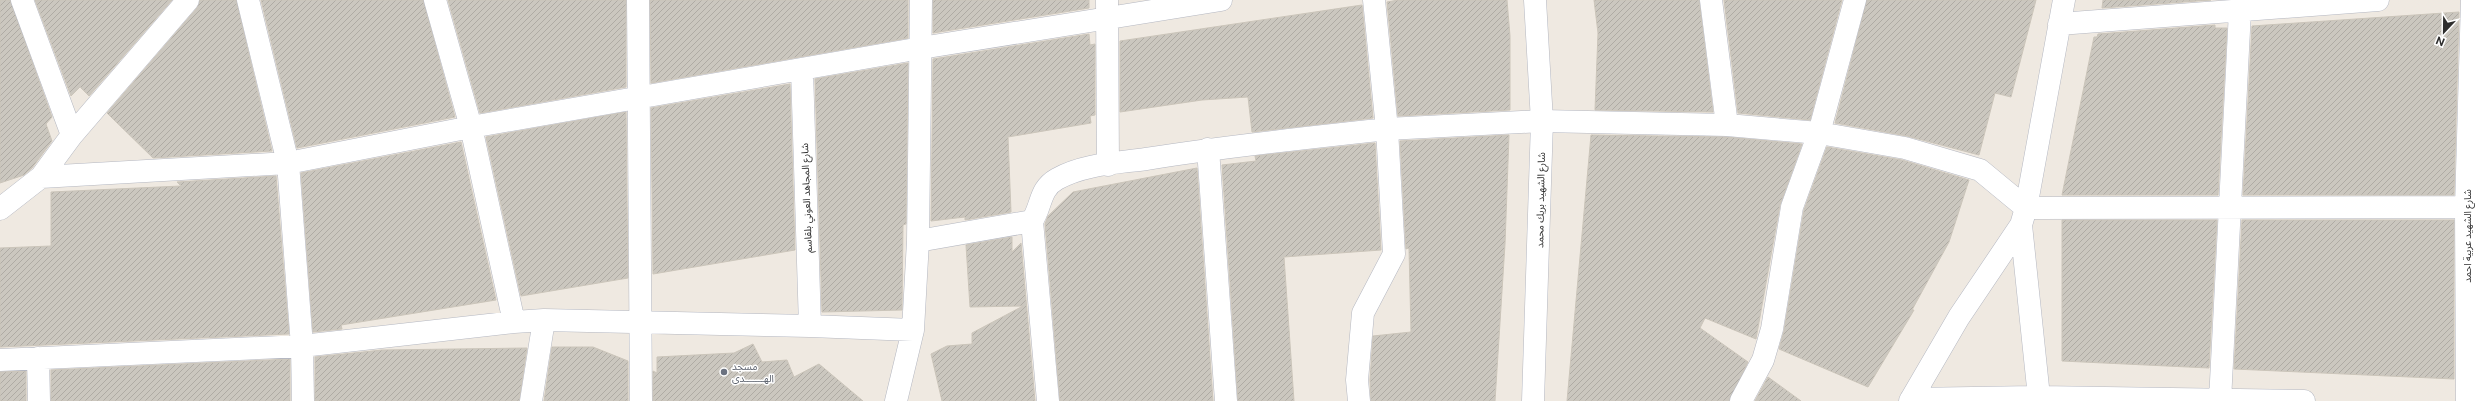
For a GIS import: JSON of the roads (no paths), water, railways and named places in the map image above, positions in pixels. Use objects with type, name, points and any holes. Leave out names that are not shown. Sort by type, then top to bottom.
[{"type":"street","points":[[22,0],[72,135]]},
{"type":"street","points":[[0,209],[41,177],[72,135],[188,0]]},
{"type":"street","points":[[248,0],[288,163],[302,346],[303,401]]},
{"type":"street","points":[[435,0],[471,128],[514,322]]},
{"type":"street","points":[[638,0],[642,401]]},
{"type":"street","points":[[896,401],[913,330],[918,241],[921,0]]},
{"type":"street","points":[[41,177],[288,163],[471,128],[921,48],[1107,9],[1221,0]]},
{"type":"street","points":[[1360,401],[1357,380],[1363,313],[1394,254],[1387,129],[1374,0]]},
{"type":"street","name":"شارع الشهيد بريك محمد","points":[[1533,401],[1542,121],[1535,0]]},
{"type":"street","points":[[1711,0],[1727,125]]},
{"type":"street","points":[[1740,401],[1763,360],[1772,329],[1792,207],[1819,133],[1855,0]]},
{"type":"street","points":[[2039,397],[2024,216],[2064,0]]},
{"type":"street","points":[[2059,24],[2378,0]]},
{"type":"street","name":"شارع الشهيد عربية احمد","points":[[2468,401],[2472,0]]},
{"type":"street","points":[[1107,9],[1108,165]]},
{"type":"street","points":[[2220,400],[2240,11]]},
{"type":"street","name":"شارع المجاهد العوني بلقاسم","points":[[802,70],[810,326]]},
{"type":"street","points":[[1048,401],[1032,221],[1039,211],[1043,191],[1057,179],[1086,168],[1208,149],[1387,129],[1542,121],[1727,125],[1819,133],[1905,148],[1980,170],[2024,216],[2230,209],[2471,207]]},
{"type":"street","points":[[1208,149],[1226,401]]},
{"type":"street","points":[[1910,400],[1959,317],[2024,216]]},
{"type":"street","points":[[918,241],[1032,221]]},
{"type":"street","points":[[0,360],[302,346],[514,322],[544,320],[810,326],[913,330]]},
{"type":"street","points":[[531,401],[544,320]]},
{"type":"street","points":[[38,358],[39,401]]},
{"type":"street","points":[[1910,400],[2039,397],[2304,401]]},
{"type":"place","name":"مسجد الهـــــــدى","points":[[724,372]]}]
